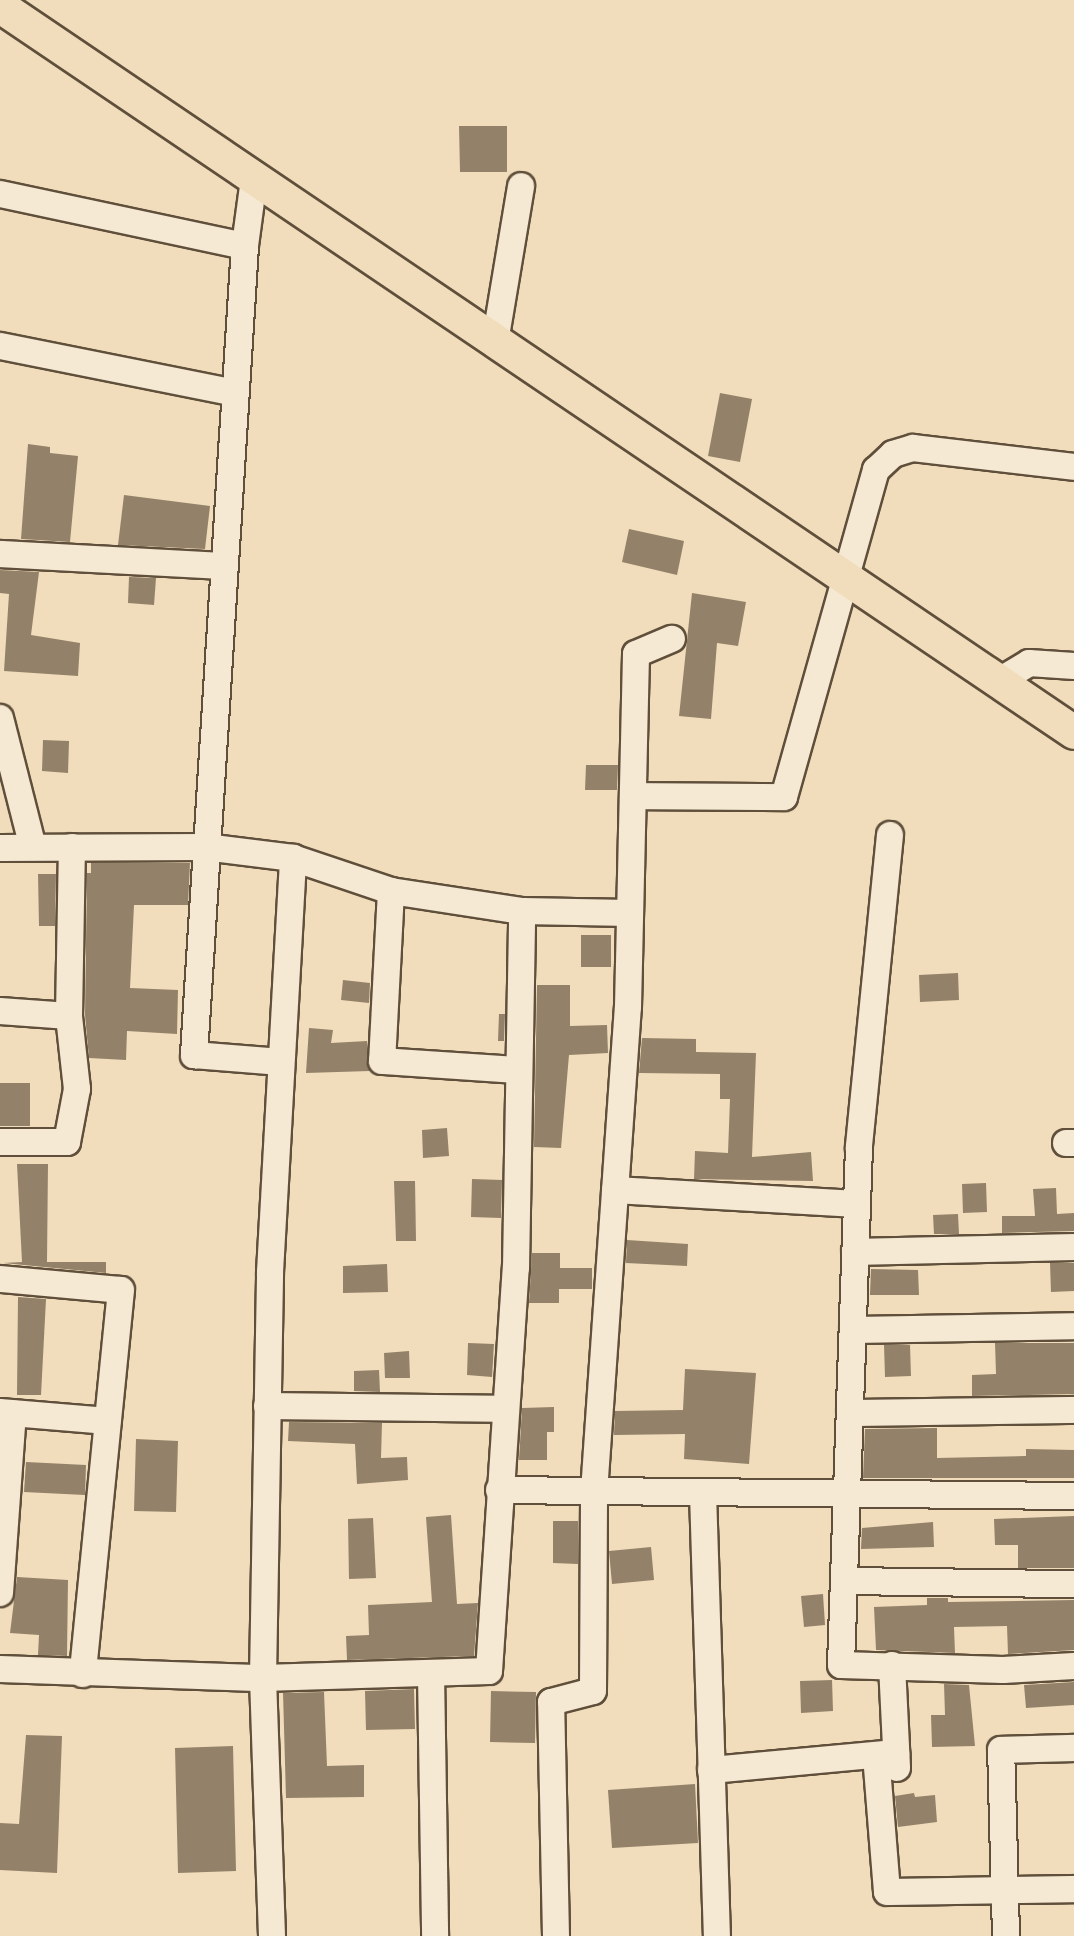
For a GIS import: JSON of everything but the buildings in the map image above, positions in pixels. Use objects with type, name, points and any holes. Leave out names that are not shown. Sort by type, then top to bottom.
[{"type":"main road","points":[[0,6],[845,578],[1002,680],[1074,732]]},
{"type":"street","points":[[254,179],[245,246],[205,847],[194,1055],[281,1062]]},
{"type":"street","points":[[495,342],[521,186]]},
{"type":"street","points":[[0,194],[245,246]]},
{"type":"street","points":[[0,346],[235,393]]},
{"type":"street","points":[[633,796],[784,797],[876,470],[892,454],[913,448],[1074,467]]},
{"type":"street","points":[[0,554],[224,566]]},
{"type":"street","points":[[556,1936],[551,1702],[593,1691],[594,1492],[615,1190],[630,913],[636,654],[672,639]]},
{"type":"street","points":[[1002,680],[1029,663],[1074,666]]},
{"type":"street","points":[[0,718],[33,847]]},
{"type":"street","points":[[890,835],[857,1204],[841,1665],[1003,1670],[1074,1667]]},
{"type":"street","points":[[0,1142],[67,1142],[77,1089],[69,1016],[72,847]]},
{"type":"street","points":[[0,848],[205,847],[293,858],[391,891],[522,911],[630,913]]},
{"type":"street","points":[[272,1936],[263,1678],[267,1406],[281,1062],[293,858]]},
{"type":"street","points":[[391,891],[382,1061],[519,1070]]},
{"type":"street","points":[[0,1669],[83,1674],[263,1678],[489,1671],[499,1490],[516,1268],[522,911]]},
{"type":"street","points":[[0,1011],[69,1016]]},
{"type":"street","points":[[615,1190],[857,1204]]},
{"type":"street","points":[[855,1252],[1074,1247]]},
{"type":"street","points":[[0,1279],[121,1290],[83,1674]]},
{"type":"street","points":[[853,1330],[1074,1326]]},
{"type":"street","points":[[267,1406],[505,1409]]},
{"type":"street","points":[[850,1413],[1074,1410]]},
{"type":"street","points":[[0,1593],[7,1413],[108,1420]]},
{"type":"street","points":[[499,1490],[848,1496],[1074,1496]]},
{"type":"street","points":[[703,1493],[717,1936]]},
{"type":"street","points":[[845,1581],[1074,1584]]},
{"type":"street","points":[[892,1665],[887,1892],[1005,1893],[1074,1889]]},
{"type":"street","points":[[431,1673],[435,1936]]},
{"type":"street","points":[[1006,1936],[1002,1750],[1074,1748]]},
{"type":"street","points":[[711,1770],[889,1759]]}]
